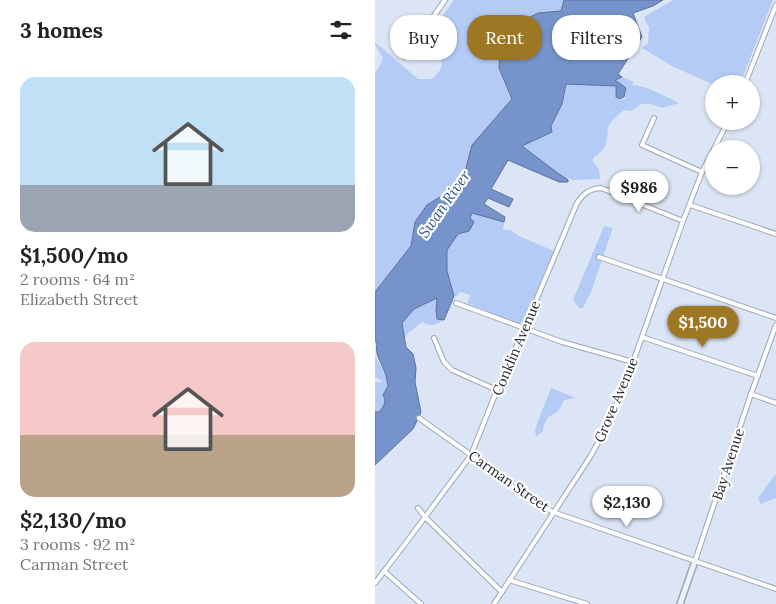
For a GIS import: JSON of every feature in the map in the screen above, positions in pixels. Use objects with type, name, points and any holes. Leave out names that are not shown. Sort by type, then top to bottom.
[{"type":"street","points":[[435,15],[445,0]]},
{"type":"street","points":[[749,75],[776,5]]},
{"type":"street","points":[[653,118],[642,145],[702,172]]},
{"type":"street","name":"Grove Avenue","points":[[494,604],[602,437],[610,421],[705,166]]},
{"type":"street","name":"Conklin Avenue","points":[[375,582],[471,455],[577,203],[584,194],[589,190],[601,188],[683,221]]},
{"type":"street","points":[[690,205],[776,234]]},
{"type":"street","points":[[599,257],[776,318]]},
{"type":"street","points":[[456,303],[561,342],[633,362]]},
{"type":"street","name":"Bay Avenue","points":[[680,604],[776,325]]},
{"type":"street","points":[[642,337],[758,376]]},
{"type":"street","points":[[434,338],[444,362],[452,370],[497,390]]},
{"type":"street","points":[[751,394],[776,403]]},
{"type":"street","name":"Carman Street","points":[[419,418],[514,488],[553,512],[776,589]]},
{"type":"street","points":[[418,508],[502,592]]},
{"type":"street","points":[[384,571],[421,604]]},
{"type":"street","points":[[509,580],[587,604]]},
{"type":"shaded area","points":[[454,0],[564,0],[562,11],[538,13],[537,15],[467,15],[467,60],[505,60],[499,68],[512,99],[472,145],[465,172],[454,188],[427,205],[415,222],[411,246],[375,292],[375,72],[383,58],[375,42],[390,55],[390,60],[396,60],[418,79],[432,79],[439,72],[442,64],[440,60],[457,60],[457,15],[443,15]]},
{"type":"shaded area","points":[[674,0],[773,0],[744,75],[705,75],[705,81],[672,66],[642,48],[648,43],[649,27],[645,21],[645,16]]},
{"type":"shaded area","points":[[622,77],[634,82],[632,85],[650,89],[679,103],[662,108],[651,104],[641,104],[631,111],[623,110],[610,123],[604,148],[593,158],[593,162],[599,169],[600,179],[572,180],[559,174],[522,146],[552,132],[551,126],[562,104],[565,84],[616,86],[616,98],[619,100],[625,99],[626,88],[615,80]]},
{"type":"shaded area","points":[[472,213],[504,222],[503,230],[510,230],[519,236],[554,251],[523,322],[518,324],[467,303],[471,295],[460,292],[457,296],[454,296],[447,271],[446,250]]},
{"type":"shaded area","points":[[604,226],[613,228],[591,292],[583,308],[579,308],[573,300]]},
{"type":"shaded area","points":[[437,298],[437,319],[444,320],[433,325],[422,322],[407,334],[405,339],[402,323],[414,309]]},
{"type":"shaded area","points":[[375,357],[384,370],[388,386],[384,392],[385,405],[379,412],[375,413],[375,381],[379,383],[382,381],[375,377]]},
{"type":"shaded area","points":[[551,388],[576,398],[564,400],[558,411],[548,417],[543,431],[536,437],[535,429]]},
{"type":"shaded area","points":[[775,475],[776,498],[761,504],[758,498]]},
{"type":"water","name":"Swan River","points":[[564,0],[663,0],[653,6],[633,13],[634,15],[552,15],[552,60],[627,60],[618,74],[622,77],[615,80],[626,88],[624,97],[619,99],[616,97],[616,86],[566,84],[562,104],[551,126],[552,132],[522,146],[567,179],[568,182],[559,182],[508,160],[491,189],[513,199],[509,207],[488,198],[484,204],[505,217],[504,222],[472,213],[470,218],[474,222],[469,231],[458,234],[447,250],[447,271],[454,296],[444,320],[437,319],[437,298],[414,309],[402,323],[406,347],[413,354],[416,368],[415,382],[421,412],[413,429],[375,465],[375,412],[379,412],[384,406],[385,400],[383,395],[388,386],[385,372],[377,354],[375,340],[375,292],[411,246],[415,222],[427,205],[454,188],[465,172],[472,145],[512,99],[499,68],[499,60],[542,60],[542,15],[534,15],[561,11]]}]
